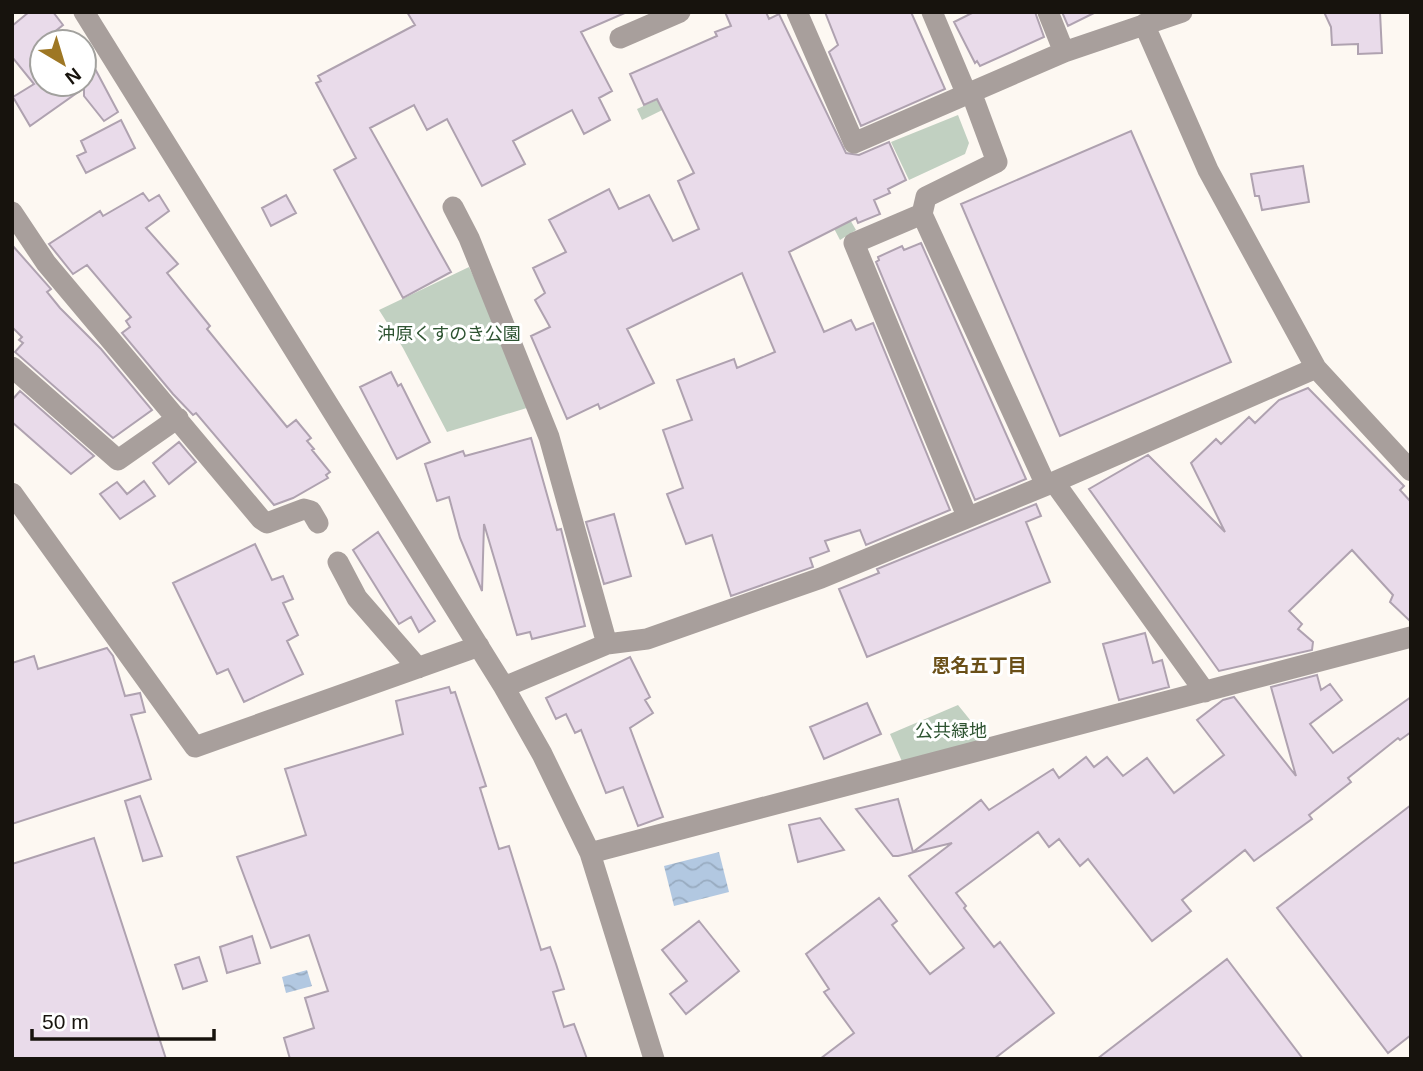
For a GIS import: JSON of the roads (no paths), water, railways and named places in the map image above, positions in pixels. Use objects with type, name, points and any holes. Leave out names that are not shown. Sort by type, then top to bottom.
[{"type":"street","points":[[84,12],[505,687],[542,754],[590,853],[654,1059]]},
{"type":"street","points":[[620,38],[680,12]]},
{"type":"street","points":[[797,12],[854,143],[1065,52],[1182,12]]},
{"type":"street","points":[[932,12],[967,95],[974,100],[997,162],[926,197],[922,214],[1050,482],[1205,692]]},
{"type":"street","points":[[1048,12],[1065,52]]},
{"type":"street","points":[[1144,24],[1208,170],[1316,369],[1411,471]]},
{"type":"street","points":[[453,207],[469,238],[549,437],[607,644]]},
{"type":"street","points":[[12,212],[46,264],[261,519],[267,523],[304,509],[311,511],[318,523]]},
{"type":"street","points":[[922,214],[854,243],[967,516]]},
{"type":"street","points":[[12,367],[118,460],[178,418]]},
{"type":"street","points":[[505,687],[607,644],[647,639],[808,582],[1316,369]]},
{"type":"street","points":[[12,493],[195,747],[479,646]]},
{"type":"street","points":[[338,562],[357,598],[418,668]]},
{"type":"street","points":[[590,853],[1411,636]]},
{"type":"water","points":[[719,852],[729,892],[674,906],[664,866]]},
{"type":"water","points":[[307,970],[312,986],[286,993],[282,977]]},
{"type":"district","name":"恩名五丁目","points":[[979,665]]},
{"type":"park label","name":"沖原くすのき公園","points":[[449,334]]},
{"type":"park label","name":"公共緑地","points":[[951,731]]}]
